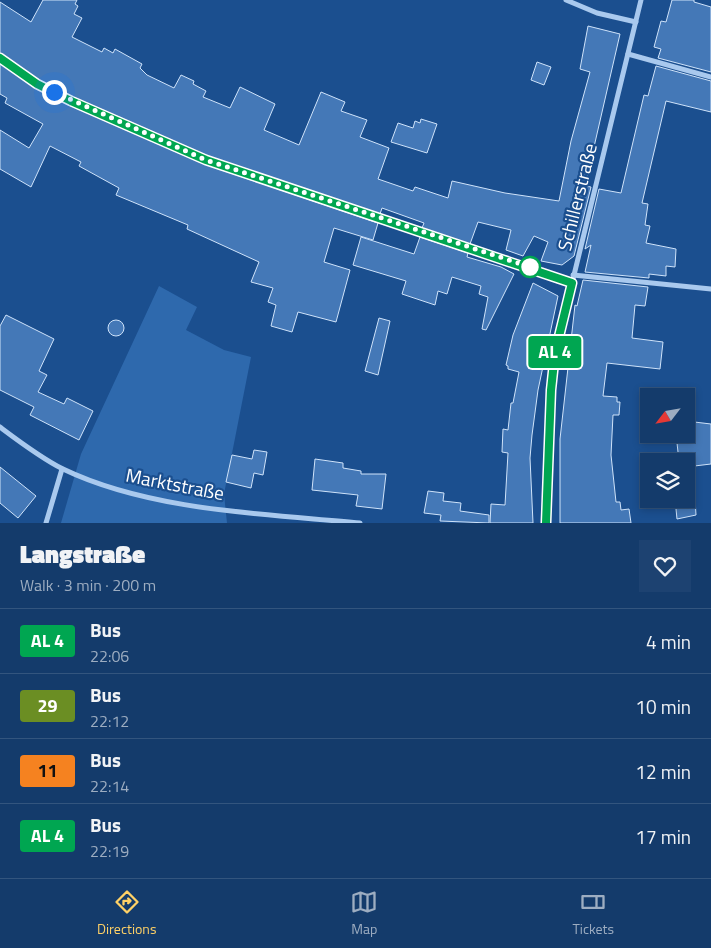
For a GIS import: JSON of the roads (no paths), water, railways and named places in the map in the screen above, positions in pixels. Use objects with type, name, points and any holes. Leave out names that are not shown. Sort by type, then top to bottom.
[{"type":"street","points":[[566,0],[597,13],[636,22]]},
{"type":"street","name":"Schillerstraße","points":[[546,523],[551,390],[555,353],[641,0]]},
{"type":"street","points":[[628,54],[711,77]]},
{"type":"street","points":[[0,58],[37,84],[71,101],[206,160],[572,283]]},
{"type":"street","points":[[573,275],[711,289]]},
{"type":"street","name":"Marktstraße","points":[[0,427],[62,469],[87,479],[160,500],[210,508],[360,523]]},
{"type":"street","points":[[46,523],[62,469]]}]
